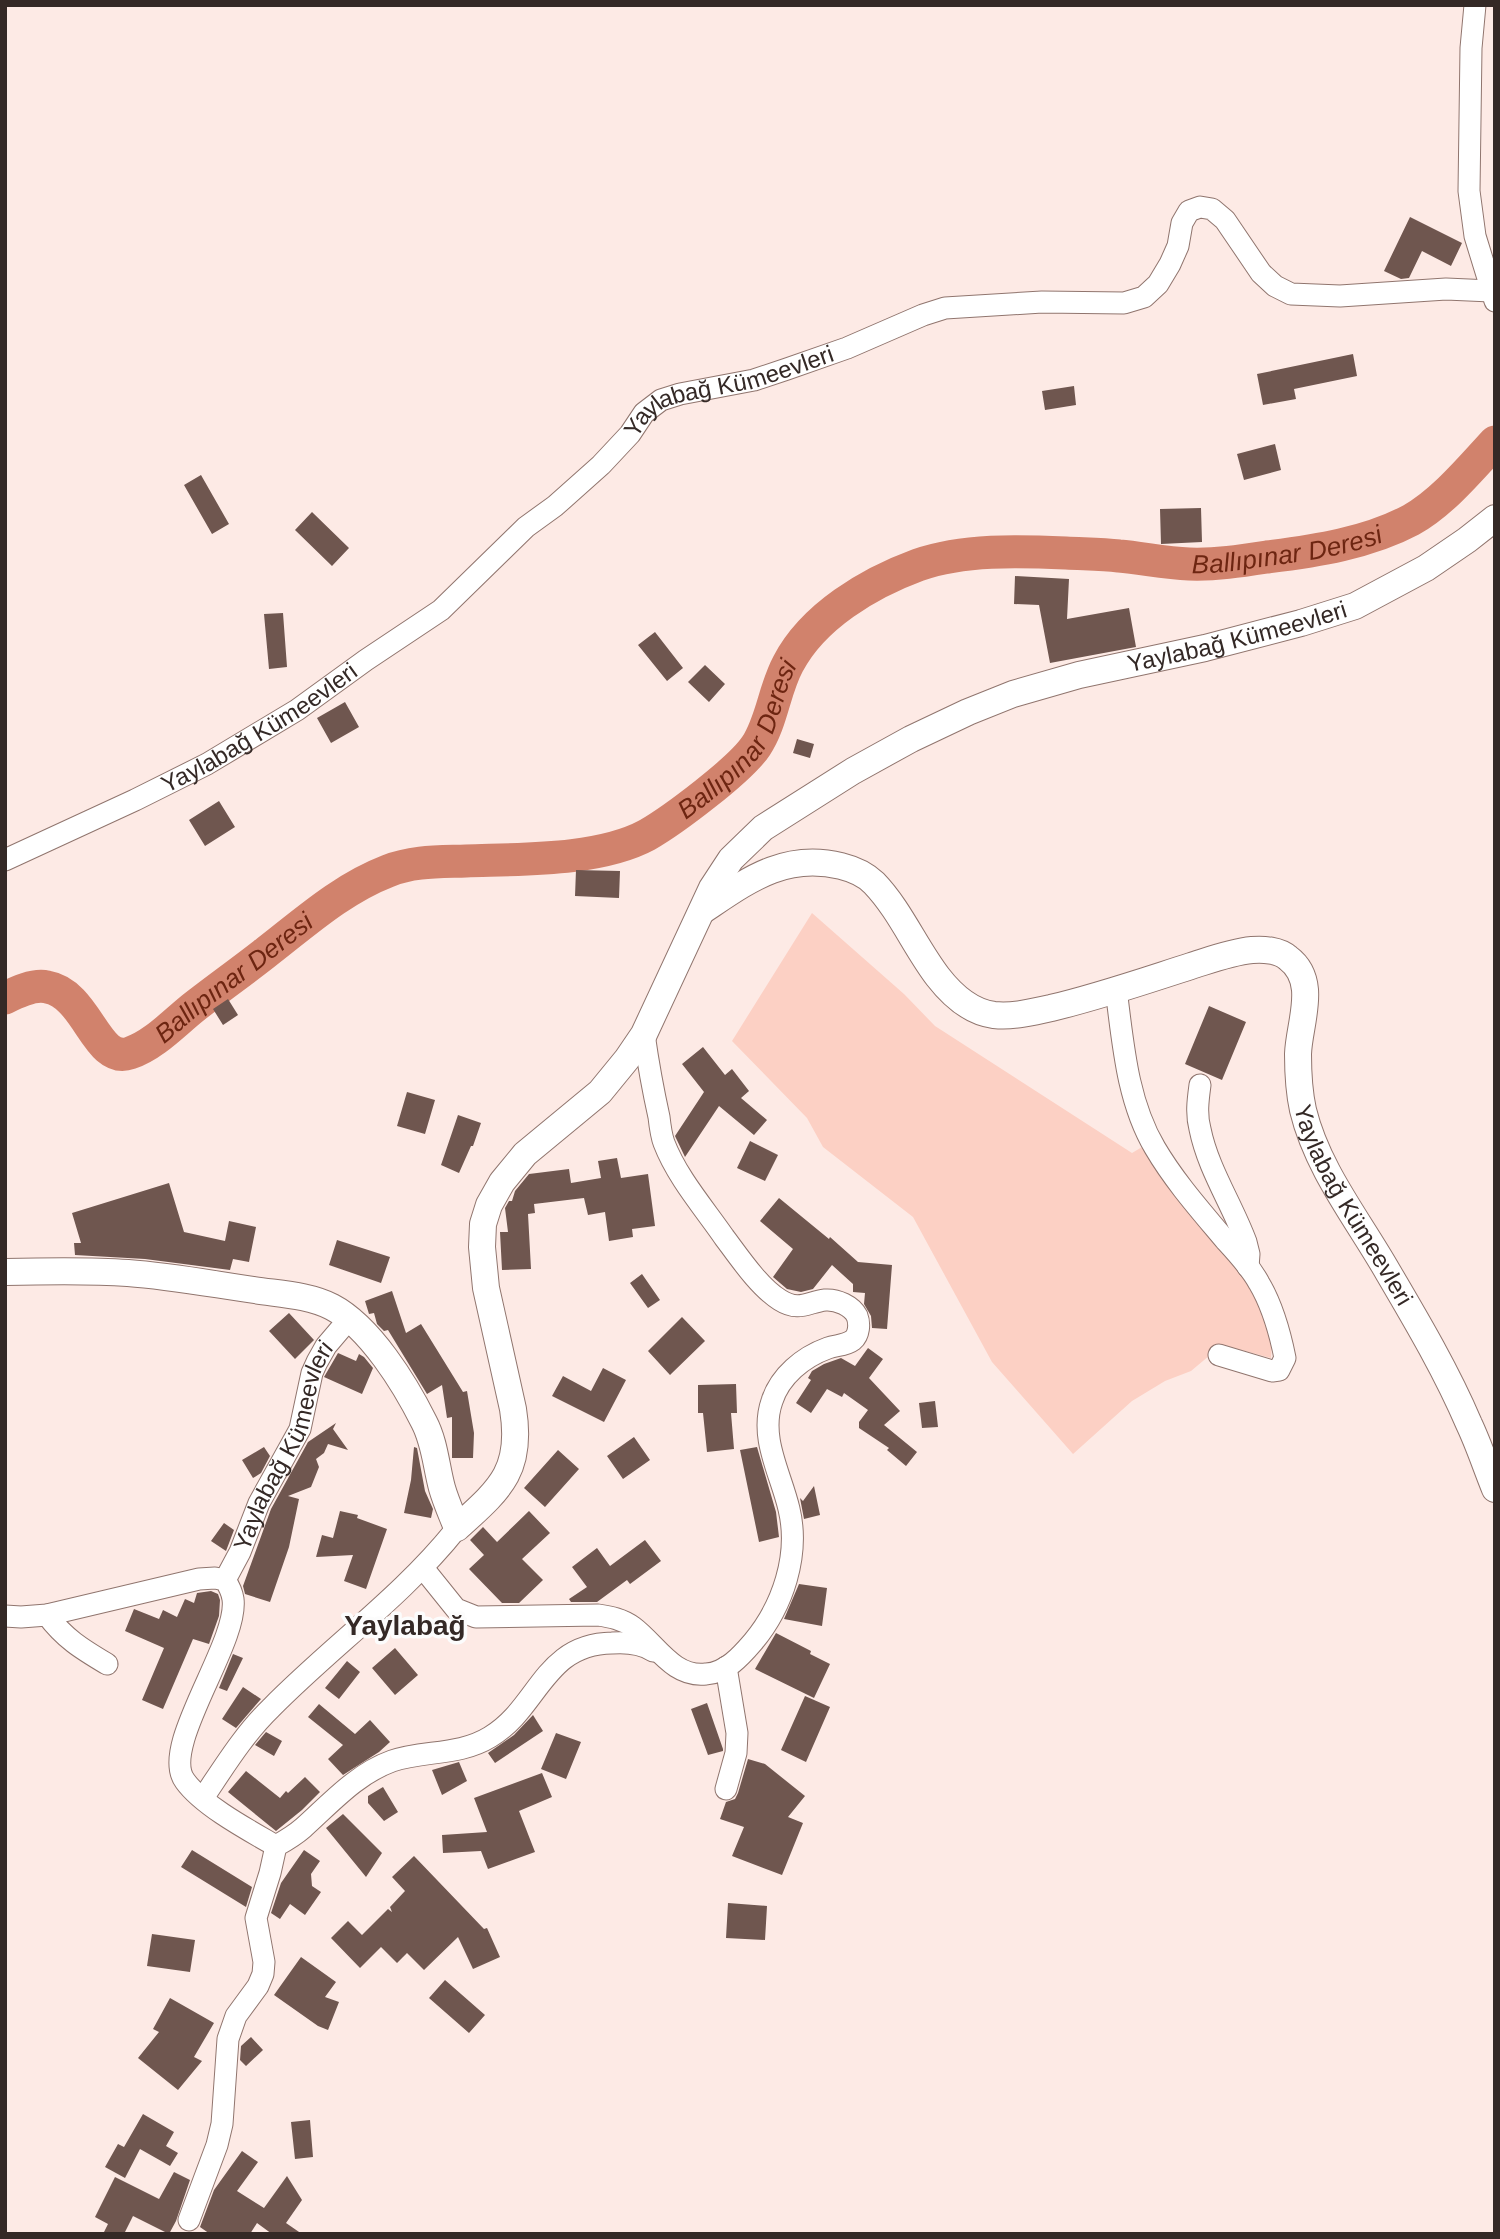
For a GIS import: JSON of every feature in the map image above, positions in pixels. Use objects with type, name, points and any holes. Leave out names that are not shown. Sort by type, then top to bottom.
[{"type":"street","name":"Yaylabağ Kümeevleri","points":[[5,860],[207,764],[297,710],[440,610],[526,527],[555,506],[601,465],[630,434],[644,414],[662,400],[754,380],[847,348],[923,314],[945,308],[1042,302],[1124,303],[1144,297],[1158,284],[1170,264],[1178,246],[1182,223],[1189,211],[1200,207],[1212,209],[1224,220],[1261,273],[1275,286],[1291,294],[1340,296],[1446,289],[1493,296],[1475,236],[1469,191],[1471,48],[1475,5]]},
{"type":"street","name":"Yaylabağ Kümeevleri","points":[[202,1798],[270,1708],[394,1597],[505,1480],[516,1446],[513,1409],[486,1288],[482,1247],[483,1224],[489,1205],[502,1182],[524,1154],[600,1091],[627,1059],[643,1034],[712,888],[731,859],[763,828],[853,771],[911,739],[1013,694],[1079,675],[1253,635],[1355,606],[1426,568],[1495,518]]},
{"type":"street","name":"Yaylabağ Kümeevleri","points":[[700,912],[748,880],[799,861],[827,862],[854,869],[872,880],[890,902],[951,993],[967,1005],[990,1015],[1011,1016],[1066,1004],[1252,950],[1272,951],[1288,957],[1300,971],[1306,988],[1298,1052],[1299,1079],[1304,1111],[1317,1148],[1340,1195],[1385,1266],[1445,1374],[1469,1423],[1495,1489]]},
{"type":"street","points":[[1116,989],[1129,1077],[1147,1133],[1187,1195],[1259,1282],[1285,1358],[1279,1370],[1272,1371],[1219,1355]]},
{"type":"street","points":[[189,2220],[217,2146],[222,2124],[231,2028],[263,1974],[264,1962],[256,1918],[276,1846],[301,1830],[330,1801],[367,1774],[392,1761],[474,1747],[493,1736],[511,1721],[548,1672],[562,1659],[581,1648],[601,1643],[626,1642],[648,1648],[689,1672],[706,1674],[726,1667],[740,1658],[761,1633],[781,1595],[792,1559],[793,1535],[789,1508],[774,1461],[768,1431],[771,1404],[778,1386],[788,1373],[827,1348],[856,1338],[858,1318],[852,1309],[843,1303],[826,1300],[804,1307],[780,1300],[749,1271],[690,1190],[664,1143],[643,1034]]},
{"type":"street","points":[[1200,1085],[1197,1109],[1199,1129],[1246,1242],[1248,1267]]},
{"type":"street","name":"Yaylabağ Kümeevleri","points":[[5,1272],[117,1273],[208,1283],[304,1298],[331,1307],[349,1319],[375,1345],[410,1396],[431,1436],[443,1490],[457,1528]]},
{"type":"street","name":"Yaylabağ Kümeevleri","points":[[225,1580],[237,1559],[259,1503],[300,1429],[312,1373],[317,1362],[331,1339],[349,1319]]},
{"type":"street","points":[[423,1568],[456,1609],[476,1617],[598,1615],[617,1618],[634,1628],[669,1662]]},
{"type":"street","name":"Yaylabağ Kümeevleri","points":[[5,1616],[21,1618],[47,1615],[199,1579],[215,1577],[225,1580]]},
{"type":"street","name":"Yaylabağ Kümeevleri","points":[[225,1580],[234,1601],[230,1626],[186,1734],[179,1771],[185,1782],[202,1798],[276,1846]]},
{"type":"street","points":[[47,1615],[72,1643],[107,1664]]},
{"type":"street","points":[[726,1667],[737,1733],[736,1753],[726,1789]]},
{"type":"shaded area","points":[[812,913],[904,994],[935,1026],[1132,1153],[1142,1147],[1254,1285],[1272,1343],[1271,1358],[1222,1345],[1191,1371],[1165,1381],[1132,1401],[1073,1454],[992,1362],[913,1217],[823,1147],[807,1118],[732,1041]]},
{"type":"building","points":[[1410,217],[1462,243],[1451,266],[1422,251],[1409,278],[1401,279],[1384,271]]},
{"type":"building","points":[[1353,354],[1357,376],[1294,389],[1296,399],[1263,405],[1257,374]]},
{"type":"building","points":[[1074,386],[1076,405],[1045,410],[1042,391]]},
{"type":"building","points":[[1275,444],[1281,470],[1244,480],[1237,454]]},
{"type":"building","points":[[201,475],[229,524],[212,534],[184,485]]},
{"type":"building","points":[[1201,508],[1202,542],[1161,544],[1160,509]]},
{"type":"building","points":[[312,512],[349,548],[332,566],[295,530]]},
{"type":"building","points":[[1015,576],[1069,579],[1067,619],[1129,608],[1136,647],[1050,663],[1039,605],[1014,604]]},
{"type":"building","points":[[283,613],[287,667],[269,669],[264,614]]},
{"type":"building","points":[[655,632],[683,668],[667,681],[638,645]]},
{"type":"building","points":[[705,665],[725,684],[709,702],[688,682]]},
{"type":"building","points":[[345,702],[359,727],[331,743],[317,718]]},
{"type":"building","points":[[797,739],[814,744],[810,758],[793,753]]},
{"type":"building","points":[[219,801],[235,827],[205,846],[189,820]]},
{"type":"building","points":[[576,870],[620,871],[619,898],[575,896]]},
{"type":"building","points":[[228,999],[238,1015],[223,1025],[213,1009]]},
{"type":"building","points":[[1209,1006],[1246,1022],[1222,1080],[1185,1064]]},
{"type":"building","points":[[703,1047],[725,1075],[732,1069],[749,1091],[741,1098],[767,1120],[754,1135],[719,1106],[685,1157],[675,1136],[704,1092],[682,1064]]},
{"type":"building","points":[[407,1092],[435,1100],[425,1134],[397,1126]]},
{"type":"building","points":[[458,1115],[481,1123],[459,1173],[441,1165]]},
{"type":"building","points":[[750,1141],[778,1155],[765,1181],[737,1168]]},
{"type":"building","points":[[617,1158],[621,1178],[648,1174],[655,1226],[632,1229],[633,1237],[609,1241],[605,1212],[588,1215],[584,1198],[534,1204],[535,1213],[528,1214],[531,1269],[502,1270],[500,1232],[508,1232],[505,1208],[529,1174],[569,1169],[571,1183],[601,1178],[598,1161]]},
{"type":"building","points":[[169,1183],[184,1232],[225,1241],[229,1221],[256,1227],[249,1262],[233,1259],[230,1270],[145,1259],[75,1255],[74,1243],[81,1243],[72,1213]]},
{"type":"building","points":[[779,1198],[858,1262],[892,1265],[887,1329],[872,1328],[871,1316],[864,1304],[865,1293],[853,1292],[853,1284],[832,1265],[813,1289],[801,1292],[787,1289],[773,1277],[793,1249],[760,1221]]},
{"type":"building","points":[[337,1240],[390,1257],[381,1283],[329,1265]]},
{"type":"building","points":[[642,1274],[660,1300],[648,1308],[630,1283]]},
{"type":"building","points":[[392,1291],[406,1333],[421,1324],[463,1392],[467,1391],[474,1433],[473,1458],[452,1458],[452,1417],[447,1418],[442,1385],[427,1394],[388,1330],[384,1331],[377,1324],[374,1313],[369,1314],[365,1301]]},
{"type":"building","points":[[289,1313],[314,1340],[295,1359],[269,1331]]},
{"type":"building","points":[[682,1317],[705,1341],[670,1375],[648,1351]]},
{"type":"building","points":[[868,1348],[883,1359],[869,1378],[900,1411],[884,1425],[917,1452],[906,1466],[887,1450],[889,1448],[859,1428],[859,1422],[868,1410],[844,1393],[842,1397],[827,1389],[811,1413],[796,1403],[811,1380],[808,1378],[812,1371],[841,1358],[855,1366]]},
{"type":"building","points":[[338,1353],[356,1361],[359,1354],[373,1368],[362,1394],[324,1377]]},
{"type":"building","points":[[603,1368],[626,1380],[604,1422],[552,1396],[563,1376],[591,1391]]},
{"type":"building","points":[[736,1384],[737,1413],[731,1413],[734,1449],[707,1452],[703,1413],[698,1413],[698,1385]]},
{"type":"building","points":[[935,1401],[938,1427],[922,1428],[919,1403]]},
{"type":"building","points":[[336,1423],[333,1429],[348,1450],[328,1444],[324,1453],[316,1459],[319,1467],[311,1487],[288,1496],[299,1499],[289,1547],[270,1602],[245,1594],[243,1586],[271,1509],[308,1442]]},
{"type":"building","points":[[634,1437],[650,1460],[623,1479],[607,1456]]},
{"type":"building","points":[[264,1447],[270,1456],[261,1473],[253,1478],[242,1460]]},
{"type":"building","points":[[414,1447],[417,1448],[425,1491],[433,1509],[431,1518],[404,1513]]},
{"type":"building","points":[[757,1447],[776,1512],[779,1537],[759,1542],[740,1450]]},
{"type":"building","points":[[558,1450],[579,1469],[545,1507],[524,1488]]},
{"type":"building","points":[[814,1486],[820,1515],[804,1519],[800,1498],[803,1501]]},
{"type":"building","points":[[340,1511],[358,1515],[357,1518],[387,1529],[366,1589],[344,1581],[353,1555],[316,1557],[322,1535],[333,1538]]},
{"type":"building","points":[[529,1511],[550,1533],[522,1559],[543,1580],[519,1603],[502,1603],[469,1569],[484,1555],[470,1540],[483,1527],[497,1542]]},
{"type":"building","points":[[224,1523],[234,1530],[226,1551],[211,1541]]},
{"type":"building","points":[[645,1540],[661,1561],[630,1584],[627,1580],[597,1602],[571,1602],[569,1599],[587,1587],[572,1567],[597,1548],[610,1566]]},
{"type":"building","points":[[799,1584],[827,1588],[822,1626],[784,1619]]},
{"type":"building","points":[[211,1591],[218,1594],[220,1600],[219,1616],[209,1644],[193,1639],[163,1709],[142,1700],[164,1648],[125,1631],[134,1609],[159,1619],[163,1610],[177,1617],[185,1599],[194,1603],[197,1593]]},
{"type":"building","points":[[776,1633],[830,1664],[814,1698],[755,1669]]},
{"type":"building","points":[[395,1648],[418,1675],[395,1695],[372,1668]]},
{"type":"building","points":[[233,1654],[243,1658],[227,1691],[219,1688]]},
{"type":"building","points":[[347,1661],[360,1672],[339,1699],[325,1688]]},
{"type":"building","points":[[243,1687],[261,1699],[236,1728],[222,1719]]},
{"type":"building","points":[[805,1696],[830,1707],[806,1762],[781,1750]]},
{"type":"building","points":[[707,1703],[723,1749],[708,1755],[691,1709]]},
{"type":"building","points":[[319,1704],[355,1734],[370,1720],[390,1742],[343,1775],[328,1759],[343,1745],[308,1717]]},
{"type":"building","points":[[533,1715],[543,1731],[495,1763],[488,1753],[514,1735]]},
{"type":"building","points":[[266,1732],[282,1741],[274,1756],[255,1745]]},
{"type":"building","points":[[556,1733],[581,1742],[566,1779],[541,1769]]},
{"type":"building","points":[[748,1759],[765,1764],[805,1796],[788,1817],[803,1823],[782,1875],[732,1856],[744,1827],[720,1819],[726,1802],[735,1799],[738,1793]]},
{"type":"building","points":[[459,1762],[467,1781],[442,1795],[432,1770]]},
{"type":"building","points":[[246,1771],[280,1798],[305,1777],[320,1792],[276,1831],[228,1792]]},
{"type":"building","points":[[542,1773],[552,1797],[519,1811],[535,1852],[488,1869],[481,1851],[443,1853],[442,1835],[487,1832],[474,1798]]},
{"type":"building","points":[[383,1787],[398,1812],[384,1821],[368,1803],[368,1796]]},
{"type":"building","points":[[343,1814],[382,1853],[366,1877],[326,1828]]},
{"type":"building","points":[[192,1850],[252,1887],[246,1907],[181,1867]]},
{"type":"building","points":[[304,1850],[320,1861],[311,1874],[312,1886],[321,1892],[305,1915],[290,1904],[280,1919],[271,1913],[281,1883]]},
{"type":"building","points":[[414,1856],[484,1929],[487,1928],[500,1957],[473,1969],[458,1937],[424,1970],[407,1953],[397,1963],[381,1947],[360,1968],[331,1938],[348,1921],[362,1935],[388,1909],[392,1912],[390,1907],[405,1891],[392,1877]]},
{"type":"building","points":[[728,1903],[767,1906],[765,1940],[726,1938]]},
{"type":"building","points":[[152,1934],[195,1940],[190,1972],[147,1966]]},
{"type":"building","points":[[301,1957],[336,1982],[325,1997],[339,2002],[328,2030],[274,1995]]},
{"type":"building","points":[[445,1980],[485,2015],[469,2033],[429,1998]]},
{"type":"building","points":[[170,1998],[214,2023],[194,2057],[202,2061],[178,2090],[138,2058],[159,2032],[153,2029]]},
{"type":"building","points":[[251,2037],[263,2050],[246,2066],[240,2060],[241,2046]]},
{"type":"building","points":[[143,2114],[174,2132],[166,2146],[178,2153],[170,2166],[140,2149],[125,2178],[105,2167],[118,2144],[124,2147]]},
{"type":"building","points":[[310,2120],[313,2157],[295,2159],[291,2122]]},
{"type":"building","points":[[242,2151],[258,2162],[237,2191],[264,2208],[287,2176],[302,2200],[286,2223],[302,2234],[272,2234],[257,2223],[250,2234],[210,2234],[200,2227],[214,2190]]},
{"type":"building","points":[[174,2172],[190,2180],[169,2234],[133,2216],[124,2234],[103,2234],[108,2224],[95,2217],[115,2177],[159,2199]]},
{"type":"waterway","name":"Ballıpınar Deresi","points":[[5,998],[37,987],[61,992],[82,1014],[108,1049],[118,1054],[130,1053],[156,1039],[323,908],[354,887],[388,871],[426,863],[534,859],[583,854],[628,844],[647,835],[689,807],[748,756],[766,727],[788,664],[812,631],[844,603],[899,572],[954,556],[991,552],[1100,554],[1199,564],[1248,560],[1341,545],[1377,535],[1423,513],[1456,484],[1495,442]]},
{"type":"district","name":"Yaylabağ","points":[[405,1625]]}]
